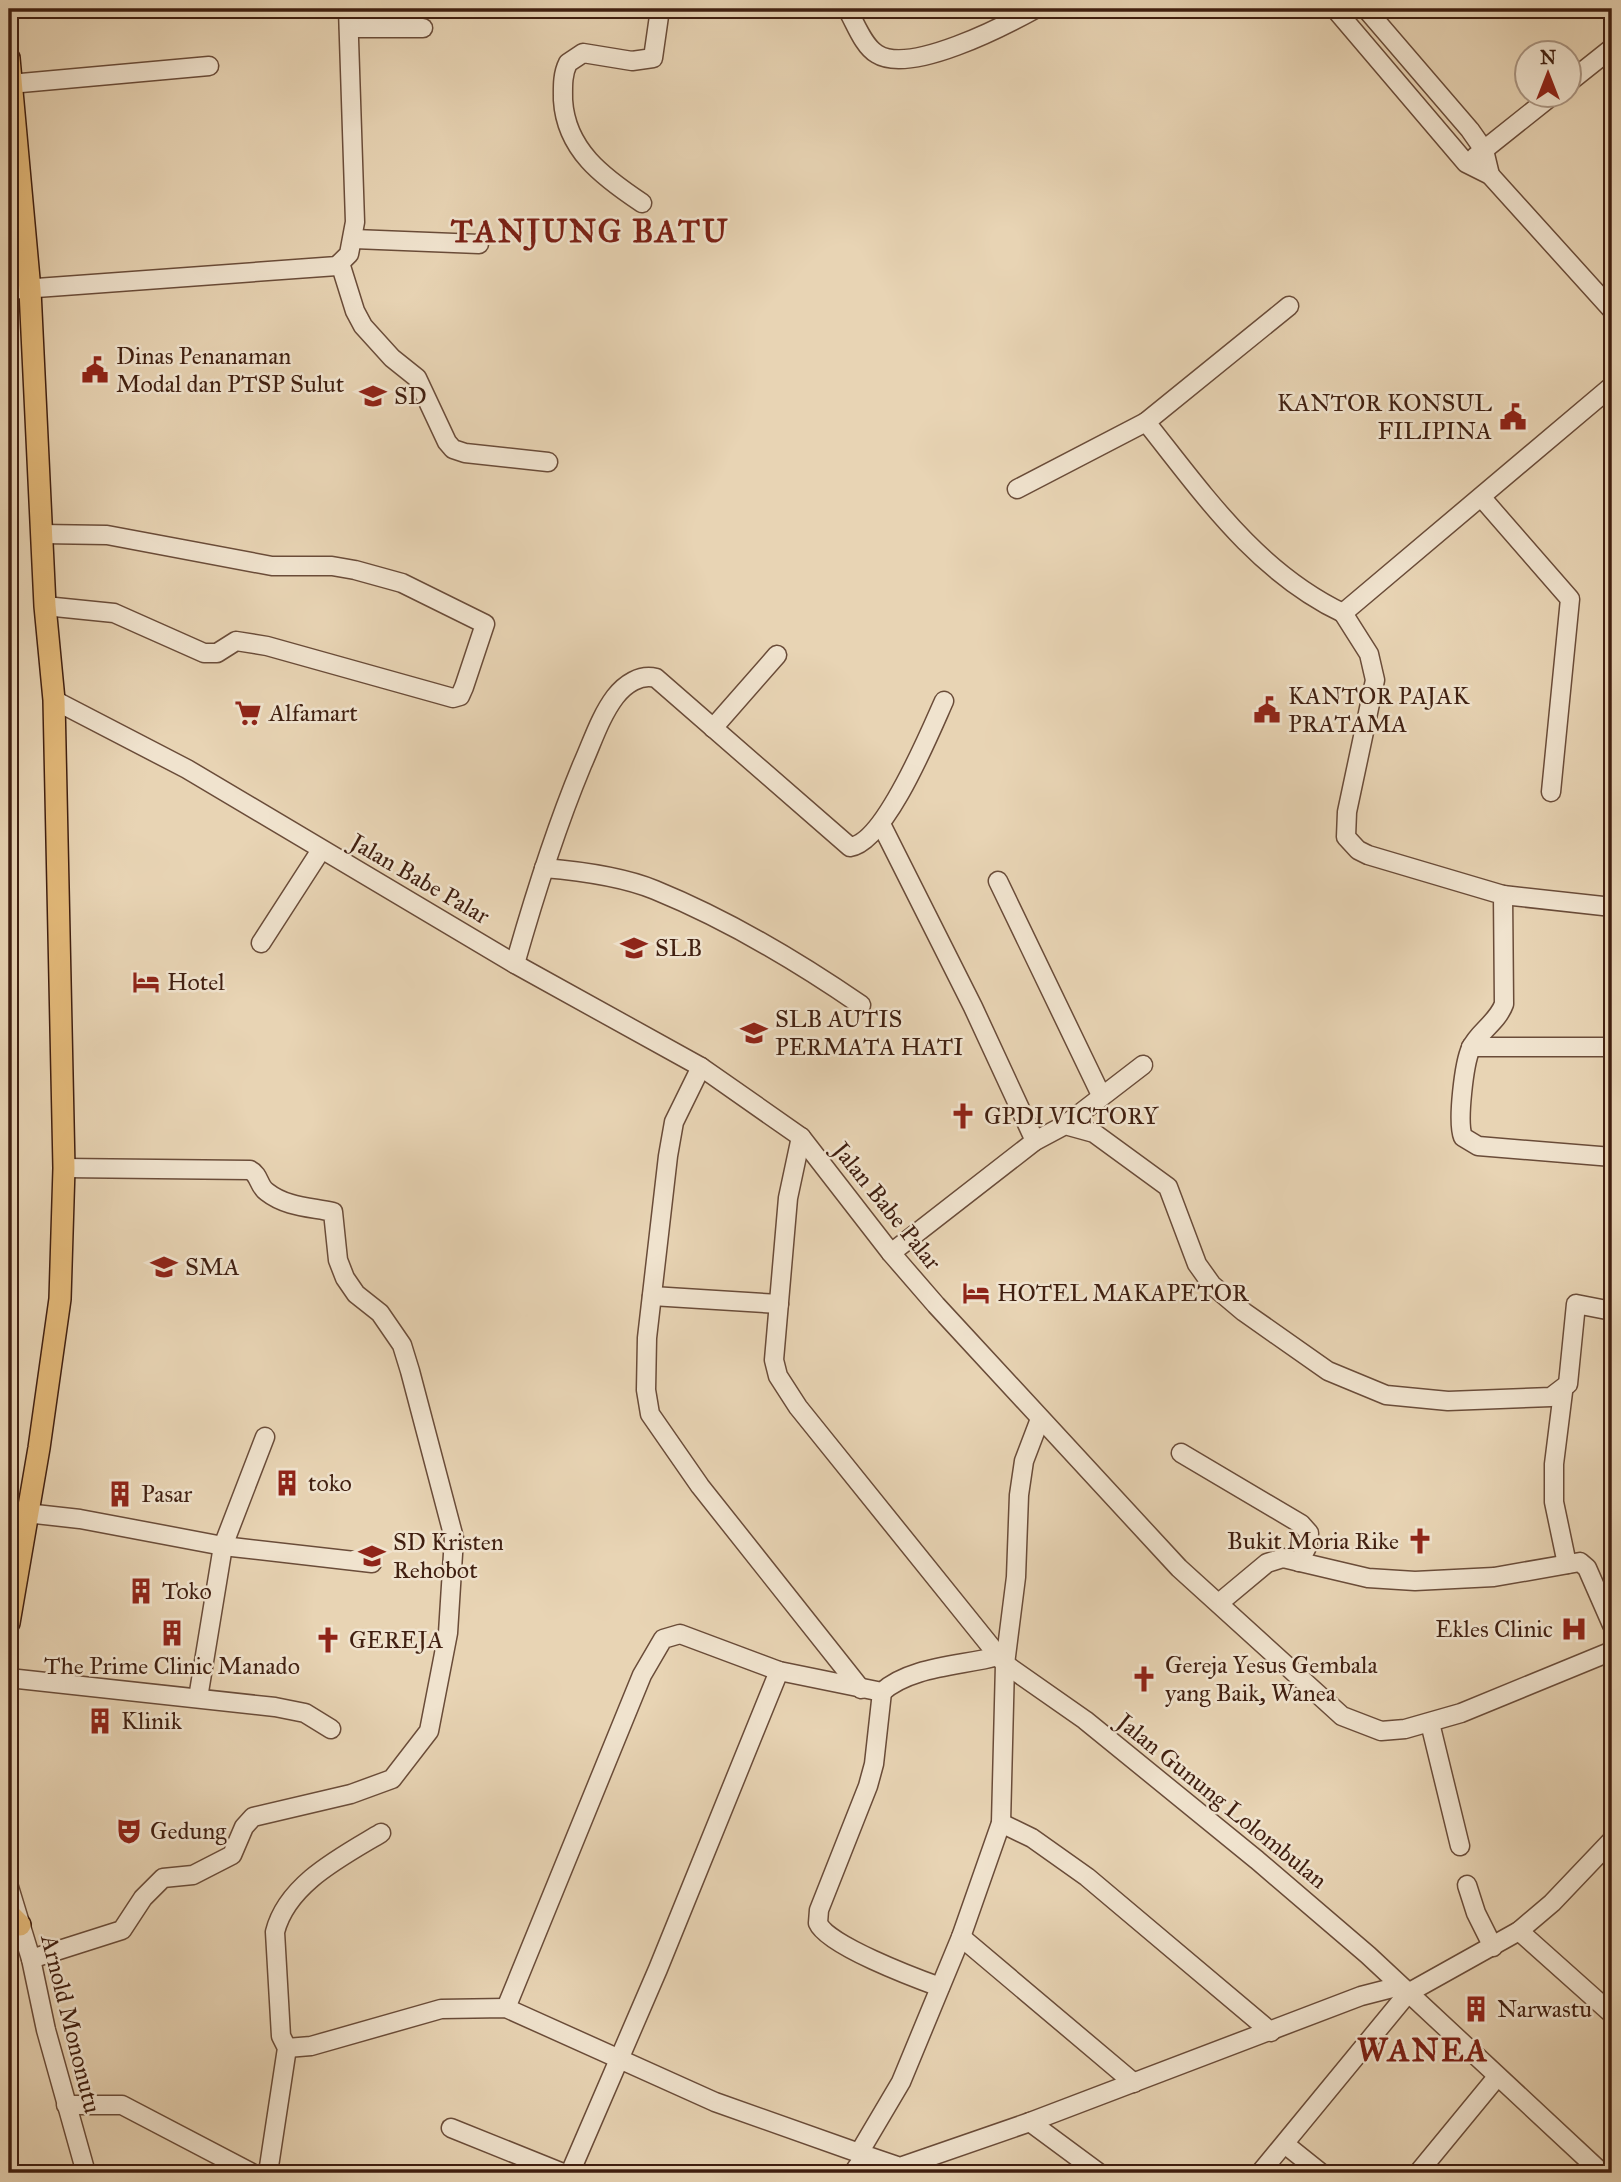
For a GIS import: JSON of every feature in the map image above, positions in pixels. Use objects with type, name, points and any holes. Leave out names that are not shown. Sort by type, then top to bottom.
[{"type":"main road","points":[[9,58],[19,290],[42,534],[45,606],[54,700],[64,1168],[60,1300],[39,1448],[9,1623]]},
{"type":"street","points":[[19,290],[333,269],[348,254],[354,239],[348,9]]},
{"type":"street","points":[[642,203],[603,176],[578,148],[565,120],[564,77],[568,63],[583,53],[632,61],[653,58],[660,9]]},
{"type":"street","points":[[847,9],[872,51],[890,59],[950,49],[1000,29],[1035,9]]},
{"type":"street","points":[[1335,9],[1466,163],[1489,175],[1612,310]]},
{"type":"street","points":[[1367,9],[1484,150],[1489,175]]},
{"type":"street","points":[[349,28],[423,29]]},
{"type":"street","points":[[1582,72],[1612,48]]},
{"type":"street","points":[[10,84],[209,66]]},
{"type":"street","points":[[1466,163],[1536,108]]},
{"type":"street","points":[[354,239],[480,244]]},
{"type":"street","points":[[340,263],[355,311],[363,327],[384,350],[417,378],[444,437],[453,449],[465,453],[548,462]]},
{"type":"street","points":[[1017,489],[1146,422],[1289,306]]},
{"type":"street","points":[[1343,613],[1612,386]]},
{"type":"street","points":[[1146,422],[1226,524],[1256,554],[1309,597],[1343,613],[1369,654],[1375,680],[1347,812],[1346,837],[1358,850],[1503,895],[1612,907]]},
{"type":"street","points":[[1482,498],[1570,599],[1550,792]]},
{"type":"street","points":[[42,534],[107,535],[272,566],[332,566],[355,570],[402,583],[485,624],[464,687],[460,696],[453,698],[267,646],[236,641],[217,653],[204,653],[114,613],[45,606]]},
{"type":"street","points":[[713,728],[777,655]]},
{"type":"street","points":[[515,964],[544,868],[596,732],[615,697],[627,685],[643,677],[656,678],[847,846],[859,845],[881,824],[923,748],[944,701]]},
{"type":"street","name":"Jalan Babe Palar","points":[[54,700],[187,769],[515,964],[701,1067],[802,1137],[891,1253],[1040,1419],[1179,1568],[1342,1716],[1381,1731],[1430,1723],[1612,1651]]},
{"type":"street","points":[[881,824],[973,1007],[1035,1140]]},
{"type":"street","points":[[261,943],[321,850]]},
{"type":"street","points":[[544,868],[578,871],[653,890],[747,936],[861,1005]]},
{"type":"street","points":[[998,881],[1101,1095]]},
{"type":"street","points":[[1503,895],[1504,1004],[1494,1022],[1471,1047],[1461,1131],[1466,1140],[1478,1146],[1612,1157]]},
{"type":"street","points":[[1471,1047],[1612,1047]]},
{"type":"street","points":[[891,1253],[1035,1140],[1065,1125],[1143,1065]]},
{"type":"street","points":[[701,1067],[674,1122],[664,1177],[646,1363],[650,1414],[700,1486],[861,1689]]},
{"type":"street","points":[[1065,1125],[1094,1133],[1168,1188],[1197,1264],[1212,1285],[1244,1312],[1328,1371],[1386,1395],[1448,1401],[1551,1397],[1563,1392]]},
{"type":"street","name":"Jalan Gunung Lolombulan","points":[[802,1137],[788,1198],[774,1360],[778,1376],[798,1407],[1001,1660],[1085,1720],[1220,1828],[1404,1989],[1602,2173]]},
{"type":"street","points":[[31,1959],[122,1930],[143,1898],[163,1878],[193,1875],[232,1855],[244,1827],[253,1817],[352,1794],[392,1779],[429,1731],[448,1633],[454,1538],[402,1345],[380,1313],[348,1285],[338,1260],[333,1212],[280,1200],[263,1189],[256,1174],[250,1170],[64,1168]]},
{"type":"street","points":[[652,1296],[779,1304]]},
{"type":"street","points":[[1567,1564],[1554,1502],[1554,1464],[1563,1392],[1569,1384],[1576,1304],[1612,1311]]},
{"type":"street","points":[[853,2173],[901,2082],[961,1937],[1001,1823],[1001,1660],[1016,1577],[1022,1472],[1040,1419]]},
{"type":"street","points":[[198,1698],[223,1546],[265,1437]]},
{"type":"street","points":[[1181,1453],[1301,1524],[1309,1533],[1308,1545],[1299,1562]]},
{"type":"street","points":[[26,1513],[80,1519],[223,1546],[372,1563]]},
{"type":"street","points":[[1219,1603],[1267,1563],[1283,1558],[1368,1578],[1415,1581],[1494,1577],[1580,1562],[1585,1565],[1612,1625]]},
{"type":"street","points":[[506,2008],[589,1802],[655,1648],[663,1639],[680,1634],[779,1671],[882,1692]]},
{"type":"street","points":[[940,1987],[902,1973],[826,1937],[818,1923],[819,1910],[868,1786],[874,1764],[882,1692],[888,1686],[920,1674],[1001,1660]]},
{"type":"street","points":[[570,2173],[620,2059],[779,1671]]},
{"type":"street","points":[[9,1678],[198,1698],[305,1713],[331,1729]]},
{"type":"street","points":[[1430,1723],[1460,1846]]},
{"type":"street","points":[[1001,1823],[1032,1838],[1087,1877],[1271,2032]]},
{"type":"street","points":[[268,2173],[287,2049],[281,2040],[275,1932],[282,1911],[317,1875],[381,1833]]},
{"type":"street","points":[[287,2049],[311,2046],[441,2009],[506,2008],[715,2102],[904,2170],[1361,1996],[1404,1989],[1493,1947],[1519,1931],[1552,1903],[1612,1840]]},
{"type":"street","points":[[1467,1885],[1476,1913],[1493,1947]]},
{"type":"street","name":"Arnold Mononutu","points":[[9,1887],[14,1919],[31,1959],[66,2105],[86,2173]]},
{"type":"street","points":[[1519,1931],[1612,2014]]},
{"type":"street","points":[[961,1937],[1134,2083]]},
{"type":"street","points":[[1260,2173],[1286,2145],[1404,1989]]},
{"type":"street","points":[[1418,2173],[1497,2077]]},
{"type":"street","points":[[66,2105],[122,2105],[252,2173]]},
{"type":"street","points":[[1030,2122],[1099,2173]]},
{"type":"street","points":[[451,2128],[563,2173]]},
{"type":"street","points":[[1286,2145],[1321,2173]]},
{"type":"place","name":"Dinas Penanaman Modal dan PTSP Sulut","points":[[95,370]]},
{"type":"place","name":"SD","points":[[373,396]]},
{"type":"place","name":"KANTOR KONSUL FILIPINA","points":[[1513,417]]},
{"type":"place","name":"KANTOR PAJAK PRATAMA","points":[[1267,710]]},
{"type":"place","name":"Alfamart","points":[[248,713]]},
{"type":"place","name":"SLB","points":[[634,948]]},
{"type":"place","name":"Hotel","points":[[146,982]]},
{"type":"place","name":"SLB AUTIS PERMATA HATI","points":[[754,1033]]},
{"type":"place","name":"GPDI VICTORY","points":[[963,1116]]},
{"type":"place","name":"SMA","points":[[164,1267]]},
{"type":"place","name":"HOTEL MAKAPETOR","points":[[976,1293]]},
{"type":"place","name":"toko","points":[[287,1483]]},
{"type":"place","name":"Pasar","points":[[120,1494]]},
{"type":"place","name":"Bukit Moria Rike","points":[[1420,1541]]},
{"type":"place","name":"SD Kristen Rehobot","points":[[372,1556]]},
{"type":"place","name":"Toko","points":[[141,1591]]},
{"type":"place","name":"Ekles Clinic","points":[[1574,1629]]},
{"type":"place","name":"The Prime Clinic Manado","points":[[172,1633]]},
{"type":"place","name":"GEREJA","points":[[328,1640]]},
{"type":"place","name":"Gereja Yesus Gembala yang Baik, Wanea","points":[[1144,1679]]},
{"type":"place","name":"Klinik","points":[[100,1721]]},
{"type":"place","name":"Gedung","points":[[129,1831]]},
{"type":"place","name":"Narwastu","points":[[1476,2009]]},
{"type":"district","name":"TANJUNG BATU","points":[[590,231]]},
{"type":"district","name":"WANEA","points":[[1423,2050]]}]
